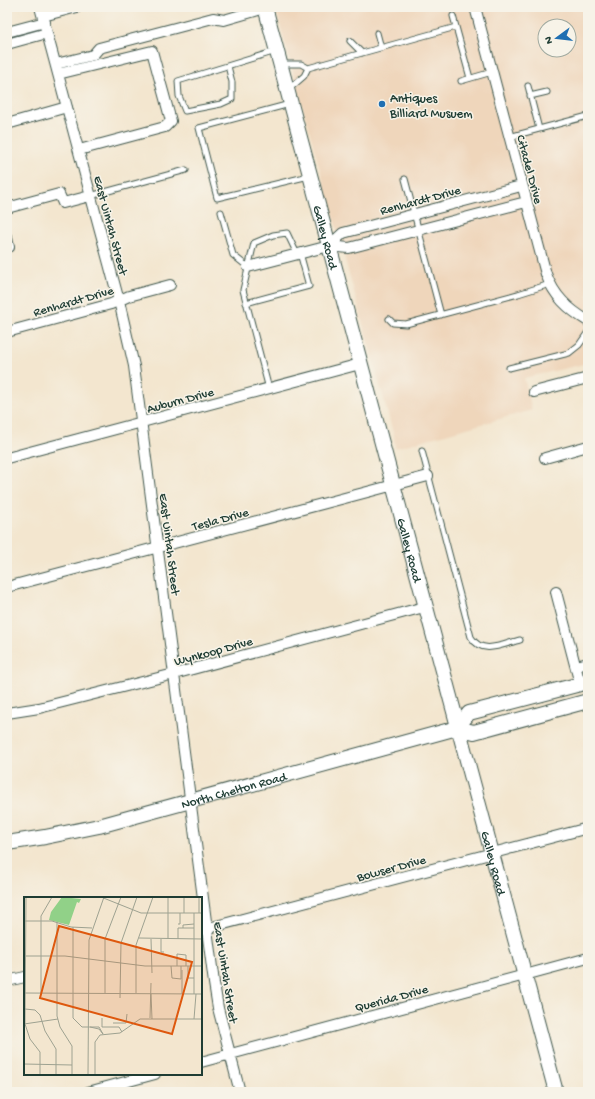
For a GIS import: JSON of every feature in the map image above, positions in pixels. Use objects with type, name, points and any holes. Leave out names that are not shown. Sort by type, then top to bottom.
[{"type":"main road","name":"Galley Road","points":[[265,8],[393,485],[424,607],[556,1092]]},
{"type":"main road","points":[[457,728],[469,713],[584,683]]},
{"type":"main road","name":"North Chelton Road","points":[[7,842],[71,832],[191,801],[457,728],[474,732],[588,701]]},
{"type":"street","points":[[7,32],[43,15],[77,7]]},
{"type":"street","name":"Citadel Drive","points":[[475,7],[521,186],[550,284],[557,297],[588,322]]},
{"type":"street","points":[[57,69],[93,55],[99,48],[213,18],[224,20],[265,8]]},
{"type":"street","name":"East Uintah Street","points":[[43,15],[132,355],[143,423],[159,548],[191,801],[201,897]]},
{"type":"street","points":[[7,44],[47,33]]},
{"type":"street","points":[[57,69],[152,51],[154,58],[171,121],[165,127],[79,150]]},
{"type":"street","points":[[7,124],[67,107]]},
{"type":"street","name":"Renhardt Drive","points":[[329,246],[343,233],[521,186]]},
{"type":"street","points":[[7,208],[58,194],[63,203],[90,196]]},
{"type":"street","name":"Renhardt Drive","points":[[248,267],[329,246],[347,248],[526,202]]},
{"type":"street","points":[[7,238],[9,247],[7,248]]},
{"type":"street","name":"Renhardt Drive","points":[[7,332],[170,286]]},
{"type":"street","name":"Auburn Drive","points":[[7,458],[360,364]]},
{"type":"street","points":[[534,392],[588,378]]},
{"type":"street","points":[[545,458],[588,446]]},
{"type":"street","name":"Tesla Drive","points":[[7,586],[159,548],[428,476]]},
{"type":"street","points":[[556,592],[576,666],[584,683]]},
{"type":"street","name":"Wynkoop Drive","points":[[7,714],[39,708],[174,674],[424,607]]},
{"type":"street","points":[[576,666],[588,663]]},
{"type":"street","name":"Bowser Drive","points":[[204,930],[588,828]]},
{"type":"street","name":"East Uintah Street","points":[[202,910],[204,930],[218,1008],[240,1092]]},
{"type":"street","name":"Querida Drive","points":[[202,1062],[588,958]]},
{"type":"street","points":[[7,981],[24,977]]},
{"type":"street","points":[[88,1092],[151,1075]]},
{"type":"lane","points":[[453,16],[470,78]]},
{"type":"lane","points":[[228,66],[232,82],[232,99],[221,104],[185,111],[179,96],[178,81],[228,66],[279,57],[301,64],[308,68],[456,27]]},
{"type":"lane","points":[[377,33],[381,48]]},
{"type":"lane","points":[[350,41],[362,53]]},
{"type":"lane","points":[[287,90],[304,76],[308,68]]},
{"type":"lane","points":[[461,81],[492,72]]},
{"type":"lane","points":[[528,86],[539,129]]},
{"type":"lane","points":[[530,96],[547,92]]},
{"type":"lane","points":[[291,104],[198,128],[217,198],[310,176]]},
{"type":"lane","points":[[509,137],[588,116]]},
{"type":"lane","points":[[90,196],[186,170]]},
{"type":"lane","points":[[405,179],[441,315]]},
{"type":"lane","points":[[221,212],[233,255],[248,267]]},
{"type":"lane","points":[[246,303],[309,286],[299,254],[287,233],[273,235],[254,243],[243,290],[246,303],[269,388]]},
{"type":"lane","points":[[389,320],[393,324],[406,324],[550,284]]},
{"type":"lane","points":[[509,368],[568,353],[579,345],[588,332]]},
{"type":"lane","points":[[422,450],[471,637],[474,643],[480,648],[489,648],[520,640]]},
{"type":"shaded area","points":[[275,7],[588,7],[588,363],[524,378],[532,410],[395,448],[394,436]]},
{"type":"place","name":"Antiques Billiard Musuem","points":[[382,104]]}]
